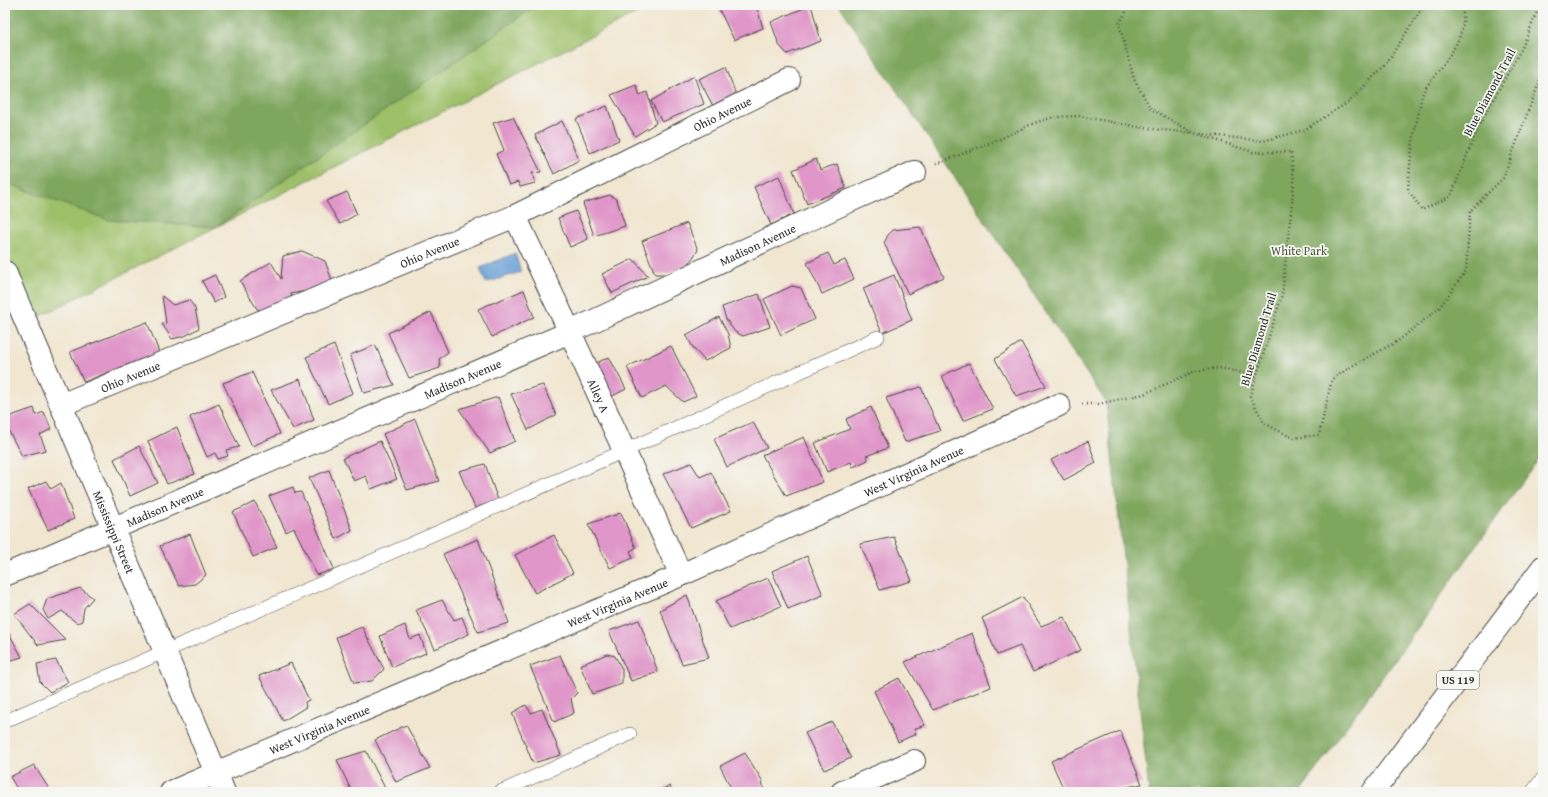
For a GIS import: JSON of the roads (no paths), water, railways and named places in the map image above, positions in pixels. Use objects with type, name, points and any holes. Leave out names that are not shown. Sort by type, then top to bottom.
[{"type":"street","name":"Ohio Avenue","points":[[62,405],[515,216],[789,80]]},
{"type":"street","name":"Madison Avenue","points":[[5,574],[570,332],[836,207],[915,172]]},
{"type":"street","name":"Alley A","points":[[515,216],[570,332],[681,575]]},
{"type":"street","name":"Mississippi Street","points":[[5,272],[220,782]]},
{"type":"street","name":"West Virginia Avenue","points":[[171,792],[220,782],[1059,405]]},
{"type":"street","name":"US 119","points":[[1373,792],[1543,567]]},
{"type":"street","points":[[842,792],[914,761]]},
{"type":"lane","points":[[5,721],[624,451],[878,337]]},
{"type":"lane","points":[[500,792],[630,734]]},
{"type":"lane","points":[[1532,792],[1543,778]]},
{"type":"water","points":[[515,253],[521,272],[486,283],[480,268]]},
{"type":"park label","name":"White Park","points":[[1299,250]]}]
